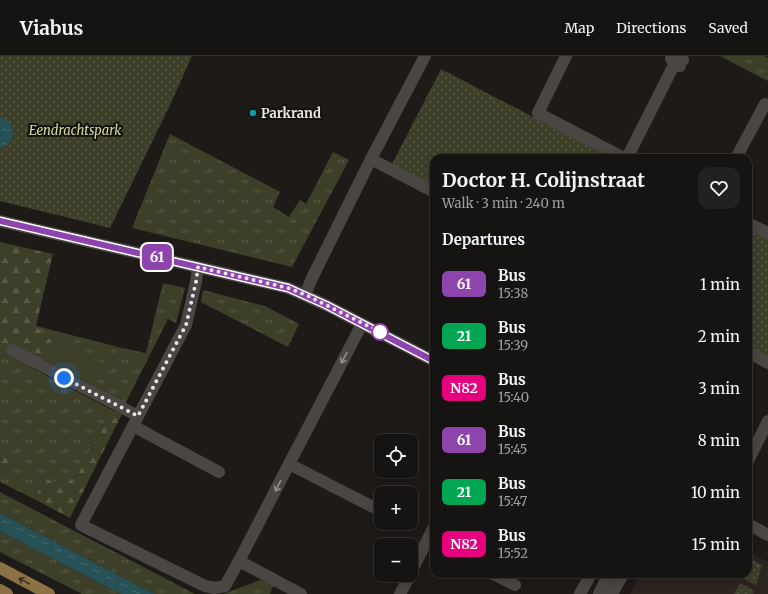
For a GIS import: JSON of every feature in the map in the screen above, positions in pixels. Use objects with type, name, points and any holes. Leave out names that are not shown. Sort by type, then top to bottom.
[{"type":"main road","points":[[0,568],[49,594]]},
{"type":"main road","points":[[0,590],[8,594]]},
{"type":"street","points":[[306,295],[312,278],[371,159],[425,56]]},
{"type":"street","points":[[566,56],[538,113],[616,154]]},
{"type":"street","points":[[629,154],[674,65],[680,66],[671,59],[683,60],[678,56]]},
{"type":"street","points":[[738,154],[765,104]]},
{"type":"street","points":[[371,159],[430,190]]},
{"type":"street","points":[[0,222],[288,288],[306,295],[430,359]]},
{"type":"street","points":[[752,225],[768,233]]},
{"type":"street","points":[[198,267],[186,325],[81,525],[205,586],[215,588],[225,586],[239,562],[362,324]]},
{"type":"street","points":[[12,350],[136,421],[218,472]]},
{"type":"street","points":[[752,354],[768,363]]},
{"type":"street","points":[[752,453],[768,421]]},
{"type":"street","points":[[289,464],[374,507]]},
{"type":"street","points":[[752,526],[768,535]]},
{"type":"street","points":[[418,562],[430,544]]},
{"type":"street","points":[[239,562],[301,594]]},
{"type":"street","points":[[501,578],[515,585]]},
{"type":"street","points":[[580,594],[589,578]]},
{"type":"street","points":[[599,594],[607,578]]},
{"type":"street","points":[[612,594],[621,578]]},
{"type":"street","points":[[400,594],[406,582]]},
{"type":"shaded area","points":[[752,554],[768,562],[768,594],[630,594],[638,578],[752,578]]},
{"type":"green space","name":"Eendrachtspark","points":[[0,56],[192,56],[170,105],[110,228],[0,201]]},
{"type":"green space","points":[[720,56],[764,56],[768,58],[768,81]]},
{"type":"green space","points":[[441,69],[604,154],[430,154],[430,184],[392,164]]},
{"type":"green space","points":[[170,134],[280,192],[273,207],[289,217],[300,200],[306,204],[333,152],[349,160],[292,267],[132,228]]},
{"type":"green space","points":[[752,230],[768,238],[768,359],[752,351]]},
{"type":"green space","points":[[0,242],[53,254],[36,326],[49,338],[51,342],[46,358],[34,369],[0,354]]},
{"type":"green space","points":[[163,283],[185,288],[176,323],[168,319],[125,404],[93,388],[95,383],[46,358],[36,326],[146,353]]},
{"type":"green space","points":[[203,290],[265,306],[299,324],[288,347],[201,302]]},
{"type":"green space","points":[[54,337],[105,364],[94,386],[42,359]]},
{"type":"green space","points":[[0,354],[34,369],[112,410],[77,475],[69,481],[54,482],[46,478],[34,499],[0,482],[0,476],[10,459],[0,452]]},
{"type":"green space","points":[[112,410],[122,414],[70,518],[34,499],[46,478],[54,482],[69,481],[77,475]]},
{"type":"green space","points":[[0,452],[10,459],[0,476]]},
{"type":"green space","points":[[0,492],[195,594],[154,594],[0,513]]},
{"type":"green space","points":[[0,531],[121,594],[82,594],[0,552]]},
{"type":"green space","points":[[752,560],[762,565],[756,585],[743,578],[752,578]]},
{"type":"green space","points":[[261,580],[274,585],[270,593],[271,594],[223,594]]},
{"type":"green space","points":[[740,583],[754,591],[753,594],[734,594]]},
{"type":"water","points":[[0,117],[10,123],[13,133],[10,142],[6,146],[0,148]]},
{"type":"water","points":[[0,513],[154,594],[121,594],[0,531]]},
{"type":"bus line","name":"61","points":[[0,221],[288,288],[306,295],[430,359]]},
{"type":"place","name":"Parkrand","points":[[253,113]]},
{"type":"route","points":[[64,378],[138,416],[186,325],[198,267],[288,288],[306,295],[380,332]]}]
